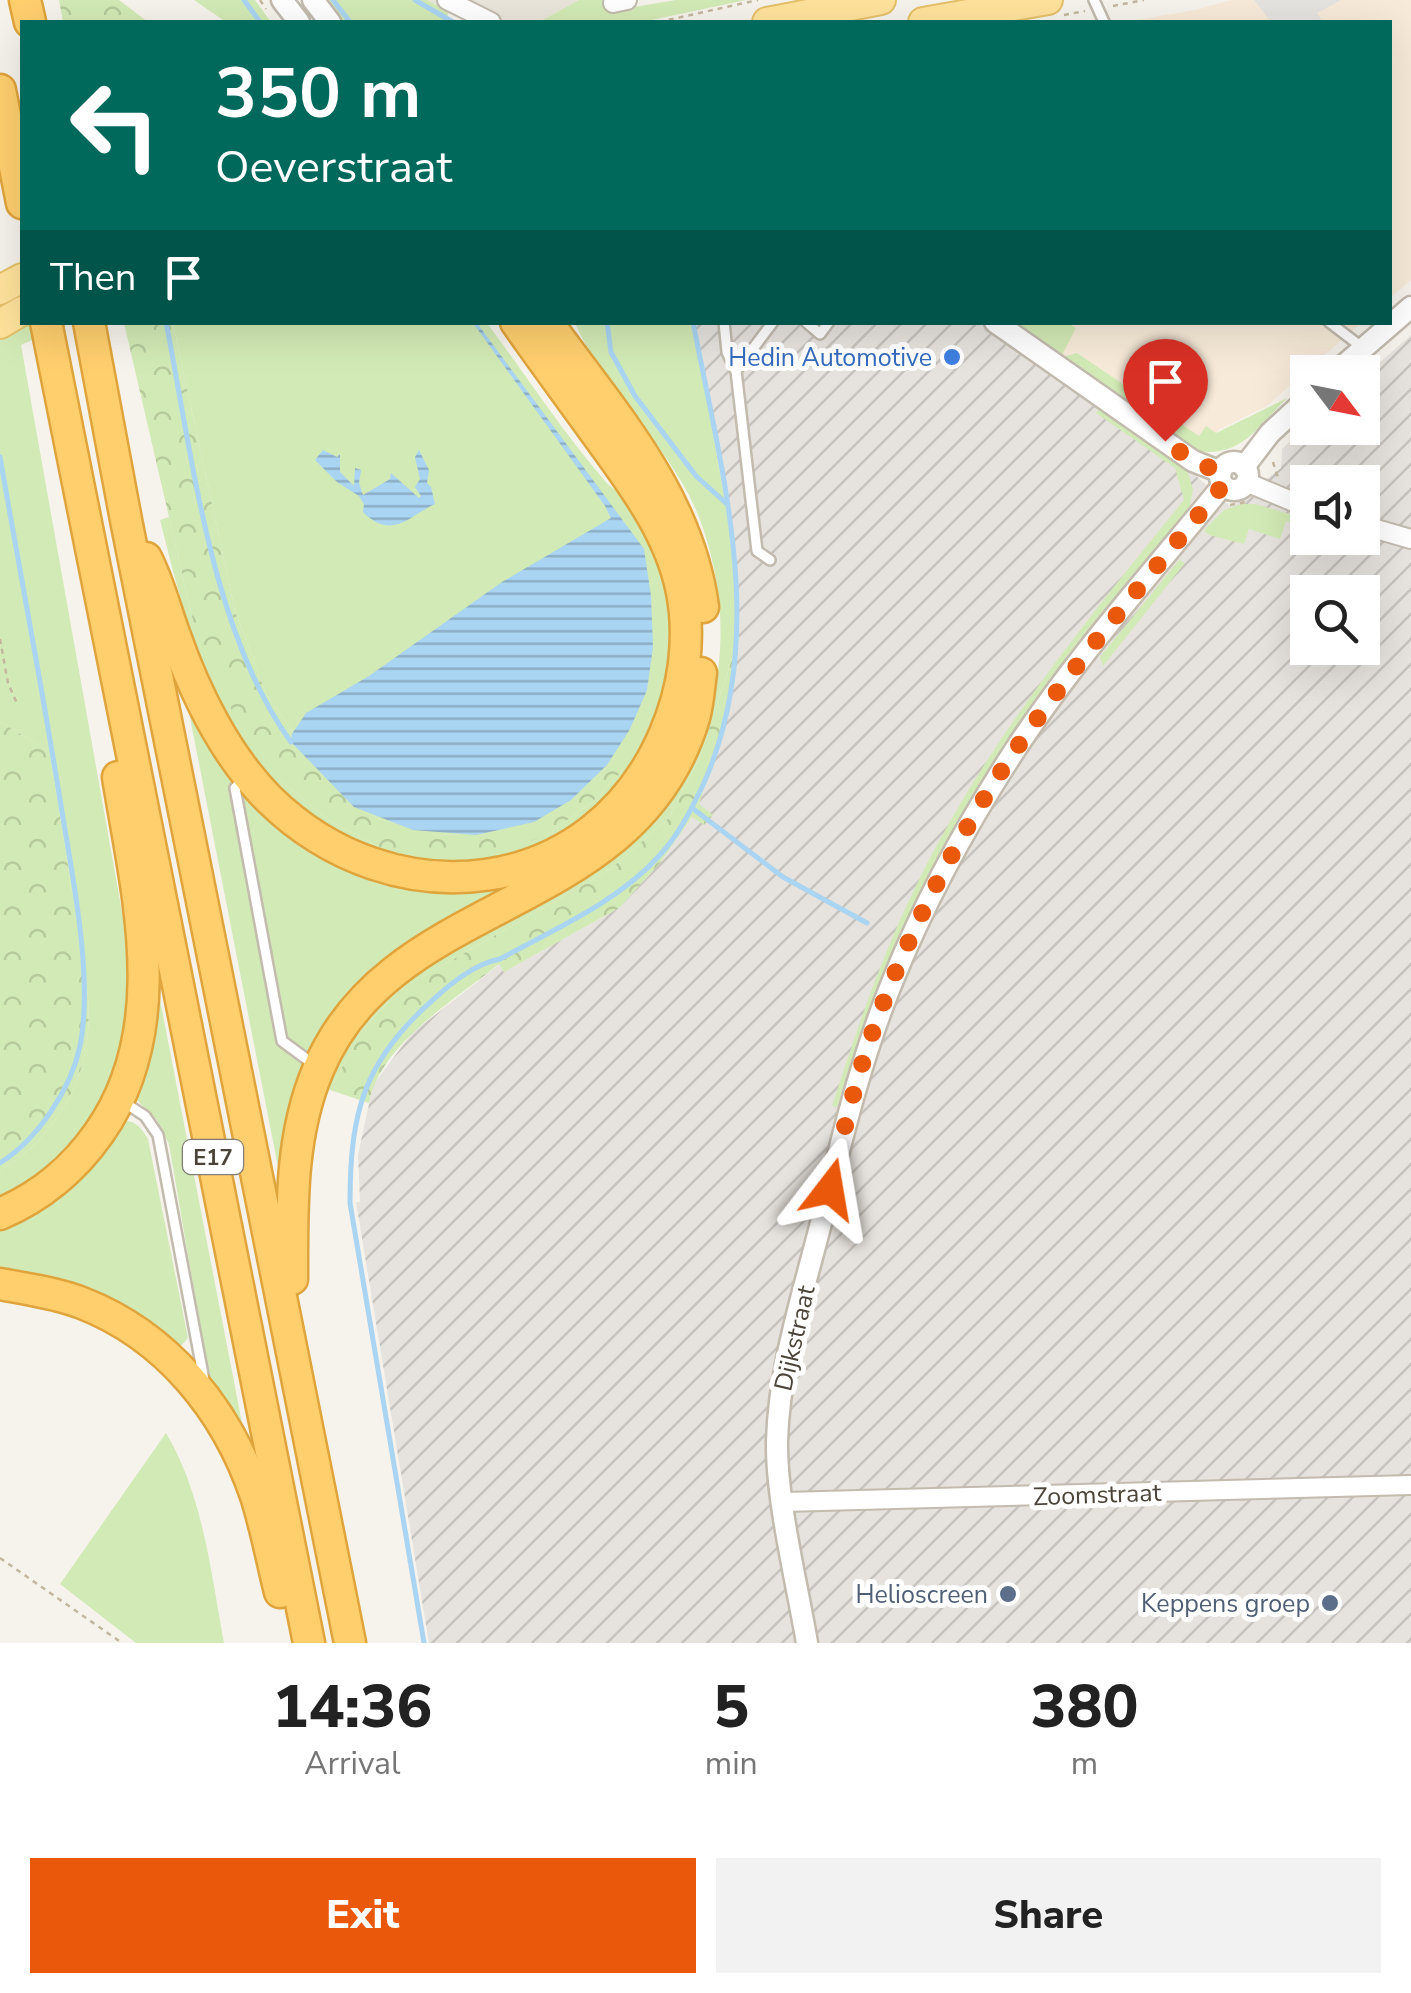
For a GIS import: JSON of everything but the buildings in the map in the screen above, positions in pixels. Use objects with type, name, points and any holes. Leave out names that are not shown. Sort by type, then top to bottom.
[{"type":"highway","points":[[0,90],[20,193]]},
{"type":"highway","name":"E17","points":[[47,325],[307,1634]]},
{"type":"highway","points":[[506,325],[613,472],[640,494]]},
{"type":"highway","points":[[126,520],[158,582],[176,639],[210,713],[246,774],[271,800],[334,849],[372,866],[413,876],[479,877],[550,856],[579,840],[642,777],[673,715],[685,652],[682,592],[664,539],[640,494],[518,325]]},
{"type":"highway","points":[[292,1342],[296,1155],[304,1110],[318,1067],[343,1025],[390,974],[428,946],[580,866],[617,837],[648,806],[673,768],[695,716],[704,622],[697,566],[686,532],[649,465],[549,325]]},
{"type":"highway","points":[[565,325],[583,360],[664,471],[686,515],[686,532]]},
{"type":"highway","name":"E17","points":[[91,330],[350,1643]]},
{"type":"highway","points":[[0,1214],[59,1181],[88,1149],[120,1100],[136,1055],[144,983],[140,913],[116,765],[120,690]]},
{"type":"highway","points":[[0,1284],[82,1304],[113,1318],[180,1366],[207,1399],[236,1449],[256,1495],[281,1598],[307,1634]]},
{"type":"main road","points":[[778,20],[881,0]]},
{"type":"main road","points":[[941,20],[1054,8]]},
{"type":"street","points":[[282,0],[297,20]]},
{"type":"street","points":[[313,0],[328,20]]},
{"type":"street","points":[[447,0],[487,20]]},
{"type":"street","points":[[999,325],[1193,461],[1222,478],[1230,463],[1247,484],[1290,501]]},
{"type":"street","points":[[1356,355],[1391,325]]},
{"type":"street","points":[[1247,484],[1270,434],[1290,415]]},
{"type":"street","name":"Dijkstraat","points":[[807,1643],[777,1446],[779,1406],[791,1341],[858,1075],[893,980],[955,854],[1014,751],[1222,478]]},
{"type":"street","points":[[1380,530],[1411,539]]},
{"type":"street","name":"Zoomstraat","points":[[784,1502],[1411,1485]]},
{"type":"lane","points":[[724,325],[727,352],[736,370],[757,551],[770,560]]},
{"type":"lane","points":[[736,370],[771,325]]},
{"type":"lane","points":[[810,325],[820,334],[828,325]]},
{"type":"lane","points":[[1333,325],[1364,348]]},
{"type":"lane","points":[[246,774],[234,788],[282,1040],[318,1067]]},
{"type":"lane","points":[[120,1100],[145,1116],[158,1135],[207,1399]]},
{"type":"path","points":[[668,20],[758,0]]},
{"type":"path","points":[[1054,8],[1144,0]]},
{"type":"path","points":[[1273,455],[1274,469],[1282,484]]},
{"type":"path","points":[[1223,508],[1239,502],[1247,484]]},
{"type":"path","points":[[0,639],[8,683],[18,706]]},
{"type":"path","points":[[0,1558],[122,1643]]},
{"type":"shaded area","points":[[427,0],[579,0],[543,20],[465,20]]},
{"type":"shaded area","points":[[1232,0],[1411,0],[1411,280],[1392,296],[1392,20],[1137,20]]},
{"type":"shaded area","points":[[1254,0],[1341,0],[1317,13],[1322,20],[1269,20]]},
{"type":"shaded area","points":[[693,325],[984,325],[1178,460],[1230,506],[1281,468],[1282,449],[1290,442],[1290,445],[1380,445],[1380,362],[1411,335],[1411,1643],[429,1643],[356,1202],[360,1202],[358,1155],[373,1085],[412,1033],[500,964],[504,972],[619,908],[660,863],[692,817],[713,816],[698,805],[729,713],[739,638],[737,568]]},
{"type":"shaded area","points":[[1011,325],[1359,325],[1325,355],[1290,355],[1290,386],[1267,406],[1216,433],[1199,437],[1077,353],[1060,358]]},
{"type":"green space","points":[[59,0],[119,0],[145,20],[63,20]]},
{"type":"green space","points":[[194,0],[255,0],[270,20],[223,20]]},
{"type":"green space","points":[[321,0],[427,0],[449,12],[446,20],[336,20]]},
{"type":"green space","points":[[579,0],[606,0],[610,11],[676,0],[746,0],[651,20],[543,20]]},
{"type":"green space","points":[[21,325],[66,325],[21,345],[123,918],[128,995],[120,1061],[94,1116],[54,1163],[0,1199],[0,1170],[38,1141],[72,1093],[82,1067],[89,1014],[84,961],[49,751],[0,722],[0,336]]},
{"type":"green space","points":[[124,325],[173,325],[235,611],[266,694],[321,773],[378,819],[439,835],[488,833],[539,818],[574,796],[609,766],[619,751],[629,759],[592,802],[548,834],[501,853],[440,859],[383,849],[328,820],[279,779],[234,715],[194,625]]},
{"type":"green space","points":[[173,325],[488,325],[589,462],[608,484],[631,501],[646,524],[672,615],[667,683],[644,745],[606,798],[555,838],[494,861],[427,864],[357,843],[323,826],[292,804],[264,774],[241,742],[206,672],[180,597],[160,520],[169,517],[194,625],[279,779],[328,820],[383,849],[548,834],[592,802],[624,769],[619,752],[609,766],[574,796],[539,818],[488,833],[438,835],[378,819],[321,773],[266,694],[235,611]]},
{"type":"green space","points":[[576,325],[693,325],[737,568],[739,638],[700,756],[669,818],[609,870],[398,991],[363,1029],[330,1090],[323,1087],[345,1047],[370,1009],[391,987],[600,869],[641,832],[674,789],[699,743],[714,693],[720,640],[717,585],[703,528],[677,473],[589,350]]},
{"type":"green space","points":[[1011,325],[1071,325],[1076,328],[1061,357],[1077,353],[1199,436],[1206,426],[1216,433],[1287,398],[1238,444],[1214,452],[1199,451]]},
{"type":"green space","points":[[1102,406],[1186,467],[1193,489],[1190,506],[1056,671],[987,773],[935,865],[890,959],[837,1107],[832,1106],[895,931],[933,851],[1032,695],[1184,500],[1175,468],[1096,413]]},
{"type":"green space","points":[[1255,504],[1290,514],[1290,522],[1286,521],[1280,539],[1249,529],[1244,544],[1209,535],[1204,530],[1224,510]]},
{"type":"green space","points":[[1179,560],[1185,563],[1103,666],[1100,657]]},
{"type":"green space","points":[[692,578],[641,802],[378,970],[281,1182],[184,687],[282,820],[470,886],[640,794]]},
{"type":"green space","points":[[739,638],[729,713],[699,804],[713,815],[704,825],[692,817],[660,863],[619,908],[504,972],[499,964],[441,1008],[388,1061],[369,1103],[330,1090],[363,1029],[398,991],[609,870],[669,818],[700,756]]},
{"type":"green space","points":[[0,722],[49,751],[84,961],[89,1014],[82,1067],[72,1093],[38,1141],[0,1170]]},
{"type":"green space","points":[[156,979],[248,1454],[210,1384],[169,1144],[156,1119],[133,1096]]},
{"type":"green space","points":[[118,1120],[136,1125],[148,1139],[188,1338],[179,1348],[0,1276],[0,1222]]},
{"type":"green space","points":[[166,1433],[197,1508],[224,1643],[136,1643],[60,1584]]},
{"type":"water","points":[[474,325],[478,325],[644,549],[653,647],[647,690],[630,729],[607,765],[571,800],[534,822],[476,835],[413,830],[354,807],[291,742],[306,713],[369,676],[502,582],[611,518]]},
{"type":"water","points":[[323,450],[337,457],[340,454],[340,472],[354,486],[355,468],[361,470],[359,483],[363,495],[390,479],[391,473],[419,498],[415,457],[419,450],[429,470],[427,483],[435,504],[400,523],[383,525],[363,512],[359,496],[337,482],[315,460]]},
{"type":"waterway","points":[[244,0],[259,20]]},
{"type":"waterway","points":[[333,0],[348,20]]},
{"type":"waterway","points":[[415,0],[450,20]]},
{"type":"waterway","points":[[167,325],[196,484],[223,596],[241,649],[291,742]]},
{"type":"waterway","points":[[607,325],[611,352],[635,396],[696,476],[727,504]]},
{"type":"waterway","points":[[424,1643],[350,1203],[358,1114],[377,1066],[411,1021],[465,974],[563,926],[643,872],[672,840],[703,785],[723,729],[734,671],[737,613],[727,496],[694,325]]},
{"type":"waterway","points":[[0,457],[72,872],[84,992],[80,1046],[61,1096],[40,1127],[0,1163]]},
{"type":"waterway","points":[[692,808],[783,877],[867,923]]},
{"type":"place","name":"Hedin Automotive","points":[[952,357]]},
{"type":"place","name":"Helioscreen","points":[[1008,1594]]},
{"type":"place","name":"Keppens groep","points":[[1330,1603]]},
{"type":"route","points":[[830,1189],[858,1075],[893,980],[973,820],[1014,751],[1076,666],[1223,485],[1220,472],[1193,461],[1165,441]]}]
